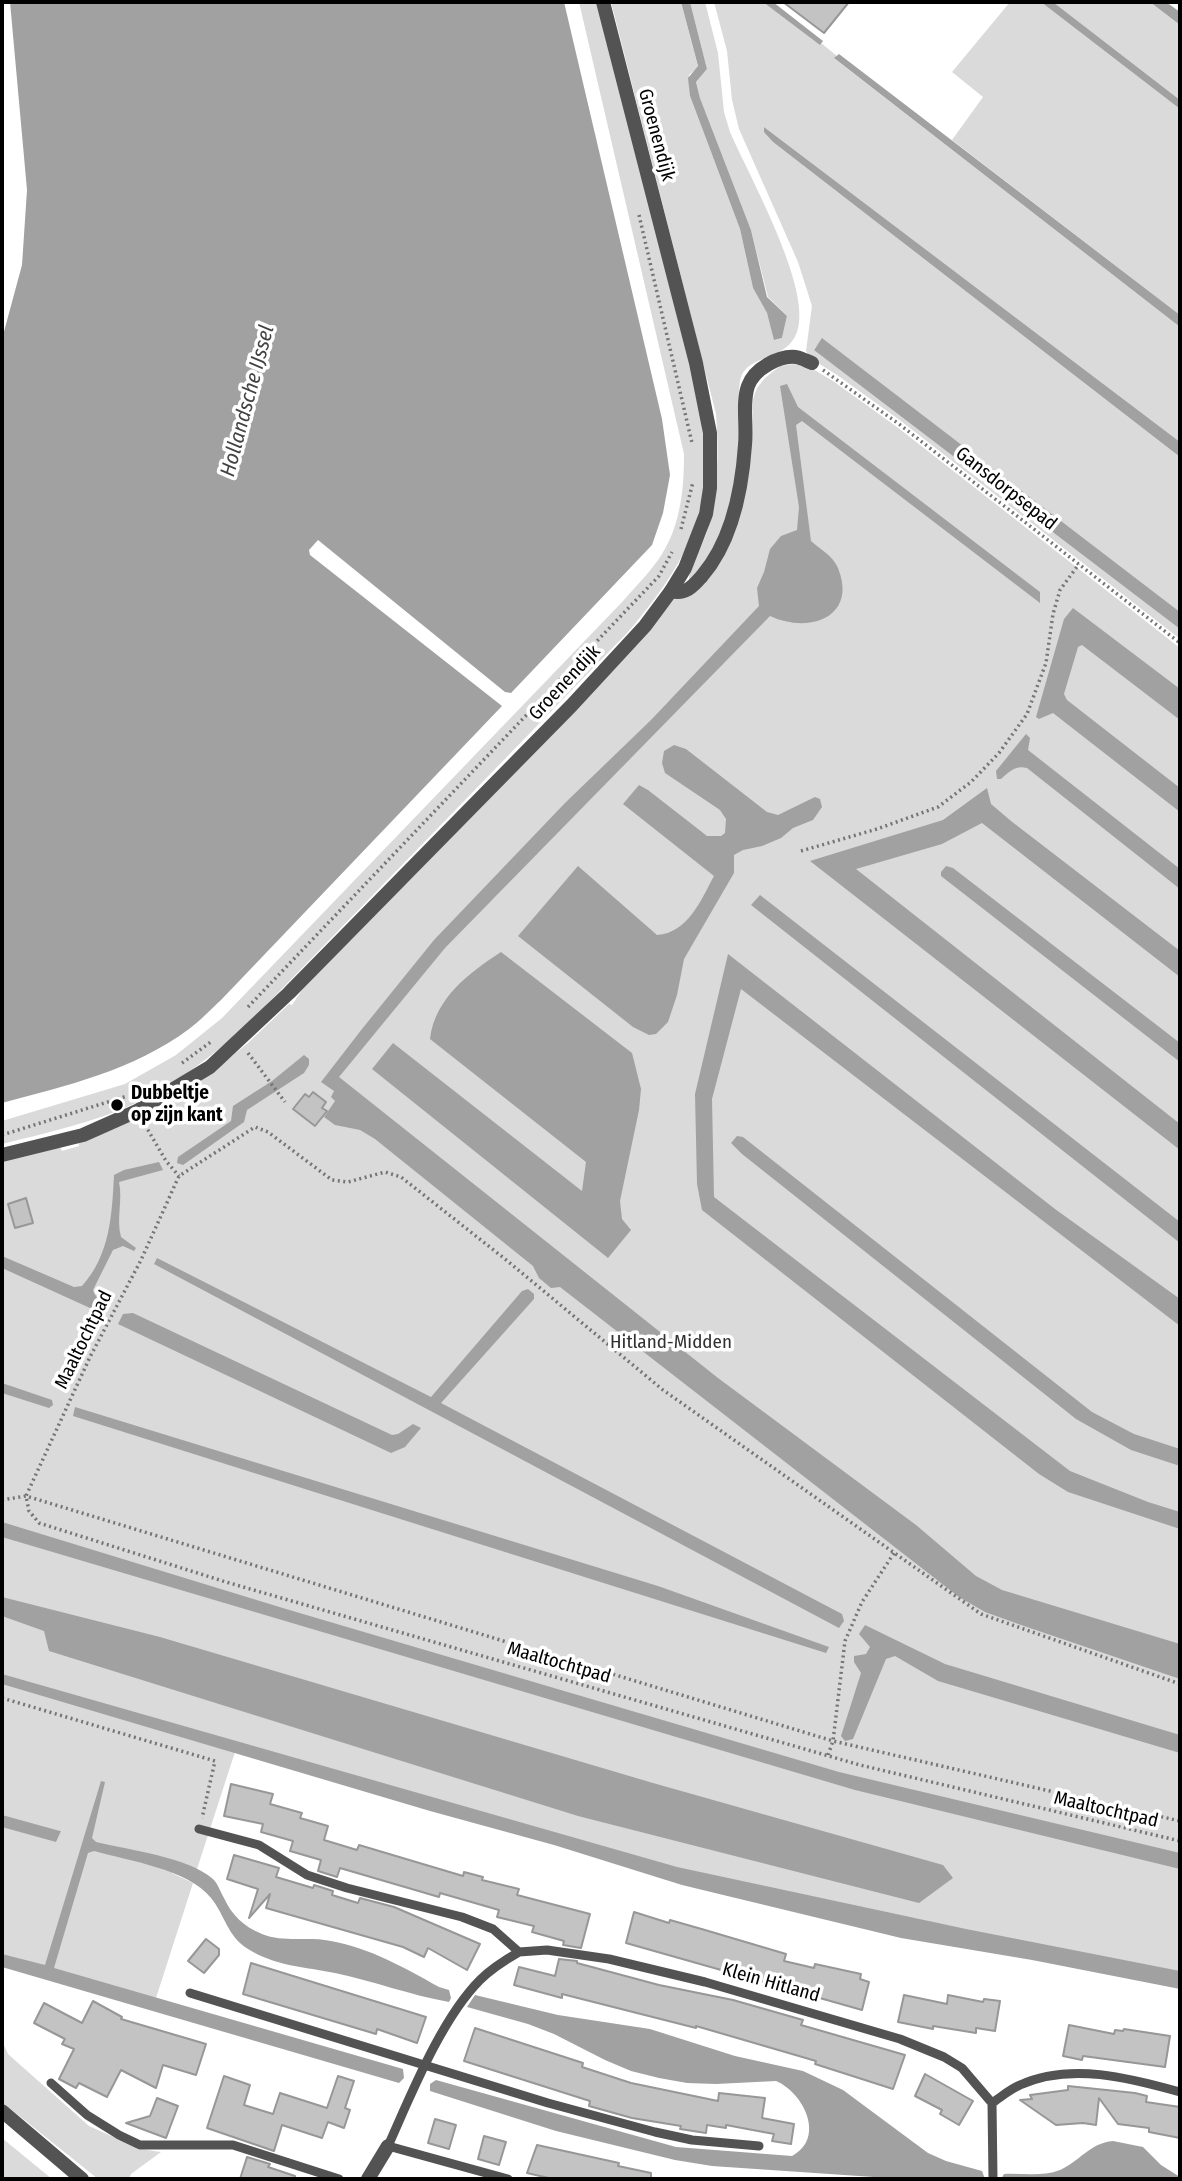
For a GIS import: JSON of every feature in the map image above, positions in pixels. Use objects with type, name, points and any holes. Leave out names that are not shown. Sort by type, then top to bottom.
[{"type":"street","name":"Groenendijk","points":[[2,1155],[83,1135],[137,1111],[211,1067],[289,993],[572,705],[645,626],[671,591],[696,544],[706,514],[710,488],[710,433],[696,363],[603,2]]},
{"type":"street","points":[[671,591],[677,593],[691,588],[705,573],[729,526],[741,479],[747,388],[752,377],[763,367],[777,361],[796,357],[811,363]]},
{"type":"street","points":[[2,2111],[82,2179]]},
{"type":"street","points":[[368,2179],[388,2146]]},
{"type":"lane","points":[[199,1829],[259,1845],[307,1875],[346,1888],[462,1917],[493,1929],[519,1952],[480,1979],[464,1998],[447,2024],[388,2146],[508,2179]]},
{"type":"lane","name":"Klein Hitland","points":[[519,1952],[547,1950],[609,1959],[705,1982],[900,2039],[944,2057],[962,2068],[992,2103]]},
{"type":"lane","points":[[190,1993],[548,2103],[655,2132],[692,2140],[759,2146]]},
{"type":"lane","points":[[993,2179],[992,2103],[1019,2085],[1049,2075],[1085,2074],[1130,2078],[1180,2092]]},
{"type":"lane","points":[[51,2083],[87,2115],[141,2145],[233,2145],[339,2179]]},
{"type":"path","points":[[639,215],[692,441],[692,455]]},
{"type":"path","name":"Gansdorpsepad","points":[[811,363],[900,424],[1180,643]]},
{"type":"path","points":[[677,539],[693,481]]},
{"type":"path","points":[[247,1008],[659,576],[673,552]]},
{"type":"path","points":[[801,851],[877,829],[938,807],[971,782],[999,753],[1027,714],[1046,663],[1053,614],[1060,590],[1079,564]]},
{"type":"path","points":[[179,1065],[217,1036]]},
{"type":"path","points":[[245,1049],[285,1102]]},
{"type":"path","points":[[2,1135],[130,1095]]},
{"type":"path","points":[[155,1140],[166,1161],[179,1176],[255,1127],[268,1132],[332,1180],[348,1182],[385,1172],[401,1177],[663,1390],[981,1614],[1180,1684]]},
{"type":"path","name":"Maaltochtpad","points":[[179,1176],[141,1260],[90,1357],[26,1496],[29,1511],[39,1523],[226,1582],[873,1768],[1180,1841]]},
{"type":"path","points":[[2,1500],[26,1496],[833,1741],[1180,1821]]},
{"type":"path","points":[[828,1755],[833,1741],[845,1641],[862,1602],[894,1553]]},
{"type":"path","points":[[2,1698],[215,1761],[199,1829]]},
{"type":"green space","points":[[579,2],[601,2],[651,198],[698,400],[704,442],[704,484],[695,526],[678,564],[627,633],[243,1029],[178,1079],[136,1103],[87,1121],[2,1144],[2,1121],[125,1084],[176,1055],[222,1018],[624,600],[662,554],[680,506],[684,454]]},
{"type":"green space","name":"Hitland-Midden","points":[[611,2],[681,2],[698,67],[689,75],[690,96],[740,229],[753,288],[767,313],[775,340],[782,338],[787,316],[768,297],[751,230],[700,98],[696,82],[707,69],[690,2],[705,2],[718,53],[724,112],[730,132],[788,261],[796,289],[799,313],[797,332],[785,348],[752,364],[741,377],[740,404],[751,451],[753,399],[757,388],[780,366],[794,364],[811,368],[897,427],[1180,648],[1180,1975],[650,1867],[208,1744],[235,1752],[197,1869],[176,1862],[172,1873],[193,1883],[156,1998],[2,1961],[2,1161],[59,1145],[62,1151],[79,1146],[79,1143],[158,1110],[192,1088],[248,1043],[289,1004],[292,1005],[302,990],[703,569],[689,581],[712,511],[716,484],[716,414]]},
{"type":"green space","points":[[714,2],[763,2],[821,43],[837,56],[835,59],[1180,327],[1180,442],[764,127],[773,142],[1180,457],[1180,612],[823,339],[814,349],[980,471],[1180,629],[1180,639],[901,421],[810,358],[806,351],[812,306],[798,262],[739,129],[732,100],[727,51]]},
{"type":"green space","points":[[1010,2],[1041,2],[1180,109],[1180,315],[952,140],[983,97],[952,72]]},
{"type":"green space","points":[[1053,2],[1150,2],[1180,25],[1180,100]]},
{"type":"green space","points":[[2,2041],[8,2054],[89,2126],[140,2149],[161,2152],[131,2174],[129,2179],[98,2179],[2,2102]]},
{"type":"green space","points":[[2,2138],[52,2179],[2,2179]]},
{"type":"water","name":"Hollandsche IJssel","points":[[10,2],[564,2],[662,419],[670,475],[663,513],[652,545],[511,693],[505,692],[318,540],[309,550],[310,555],[502,706],[193,1026],[168,1043],[123,1066],[75,1083],[2,1103],[2,339],[22,265],[27,190]]},
{"type":"water","points":[[681,2],[690,2],[707,69],[696,82],[700,98],[751,230],[767,297],[787,316],[782,338],[774,340],[767,313],[753,288],[740,229],[690,96],[688,78],[698,66]]},
{"type":"water","points":[[763,2],[773,2],[823,41],[820,45]]},
{"type":"water","points":[[1041,2],[1053,2],[1180,100],[1180,109]]},
{"type":"water","points":[[1150,2],[1166,2],[1180,12],[1180,25]]},
{"type":"water","points":[[839,54],[1180,315],[1180,327],[834,58]]},
{"type":"water","points":[[764,127],[1180,442],[1180,457],[773,142],[764,132]]},
{"type":"water","points":[[822,338],[1180,612],[1180,629],[814,350]]},
{"type":"water","points":[[787,384],[798,407],[1040,592],[1040,603],[802,421],[796,425],[811,541],[836,564],[842,585],[841,599],[835,610],[826,618],[813,622],[799,623],[770,616],[445,948],[339,1077],[718,1378],[916,1525],[976,1576],[1002,1590],[1180,1644],[1180,1679],[985,1612],[959,1597],[560,1287],[551,1288],[539,1278],[533,1266],[375,1139],[360,1130],[335,1125],[324,1117],[335,1101],[331,1097],[334,1091],[321,1082],[434,940],[759,606],[757,588],[770,549],[781,536],[797,530],[799,507],[780,386]]},
{"type":"water","points":[[1073,608],[1180,689],[1180,720],[1082,645],[1078,647],[1064,694],[1067,700],[1180,788],[1180,812],[1053,713],[1039,719],[1036,717],[1064,619]]},
{"type":"water","points":[[1026,734],[1030,738],[1028,750],[1180,869],[1180,889],[1027,768],[1016,768],[997,779],[996,771]]},
{"type":"water","points":[[674,745],[686,749],[767,812],[778,815],[815,797],[820,799],[822,807],[813,820],[793,828],[781,838],[734,855],[734,873],[684,959],[668,1022],[656,1034],[649,1035],[633,1027],[518,936],[578,866],[657,935],[677,928],[692,914],[714,876],[623,804],[639,785],[707,836],[721,836],[725,833],[726,819],[720,810],[665,773],[662,763],[664,751]]},
{"type":"water","points":[[987,788],[991,804],[1011,821],[1180,951],[1180,977],[982,823],[942,844],[856,869],[1180,1124],[1180,1150],[810,861],[943,820]]},
{"type":"water","points":[[946,866],[953,868],[1180,1043],[1180,1062],[941,876]]},
{"type":"water","points":[[760,895],[1180,1222],[1180,1243],[751,905]]},
{"type":"water","points":[[501,952],[632,1053],[641,1089],[620,1201],[622,1219],[631,1230],[608,1258],[372,1069],[393,1043],[582,1191],[586,1162],[430,1039],[433,1024],[446,999],[466,978]]},
{"type":"water","points":[[728,954],[1055,1209],[1180,1299],[1180,1326],[741,989],[712,1099],[714,1197],[1070,1471],[1180,1512],[1180,1529],[1068,1492],[1039,1474],[702,1210],[697,1184],[695,1094]]},
{"type":"water","points":[[304,1055],[309,1059],[309,1065],[304,1073],[247,1110],[244,1122],[183,1165],[177,1163],[178,1157],[231,1121],[233,1106],[272,1081]]},
{"type":"water","points":[[737,1136],[743,1137],[1092,1412],[1134,1434],[1180,1449],[1180,1466],[1131,1450],[1076,1419],[742,1154],[731,1143]]},
{"type":"water","points":[[159,1162],[163,1170],[119,1182],[121,1237],[136,1248],[134,1251],[123,1246],[113,1250],[93,1290],[95,1295],[106,1301],[101,1313],[2,1268],[2,1256],[74,1287],[82,1286],[99,1261],[104,1248],[110,1220],[114,1175]]},
{"type":"water","points":[[157,1258],[431,1397],[522,1291],[528,1289],[534,1294],[534,1299],[441,1403],[842,1614],[844,1621],[839,1628],[154,1264]]},
{"type":"water","points":[[133,1313],[392,1435],[413,1424],[421,1428],[405,1447],[391,1453],[118,1324],[123,1314]]},
{"type":"water","points":[[2,1383],[52,1400],[53,1405],[49,1408],[2,1393]]},
{"type":"water","points":[[75,1407],[658,1586],[829,1647],[826,1653],[73,1416]]},
{"type":"water","points":[[2,1522],[839,1772],[1180,1853],[1180,1869],[855,1790],[2,1537]]},
{"type":"water","points":[[2,1597],[160,1637],[653,1783],[943,1865],[953,1878],[919,1903],[578,1816],[49,1651],[44,1631],[2,1616]]},
{"type":"water","points":[[865,1625],[945,1664],[1180,1735],[1180,1753],[938,1681],[895,1656],[886,1659],[853,1739],[845,1741],[841,1736],[861,1673],[854,1662],[854,1656],[866,1654],[870,1647],[859,1634]]},
{"type":"water","points":[[2,1674],[677,1867],[966,1929],[1180,1971],[1180,1989],[901,1938],[682,1885],[2,1684]]},
{"type":"water","points":[[101,1781],[105,1782],[92,1838],[96,1842],[174,1860],[202,1871],[215,1881],[230,1909],[239,1919],[262,1934],[279,1938],[322,1940],[360,1948],[449,1990],[451,1998],[449,2002],[434,1999],[258,1955],[235,1938],[220,1911],[201,1888],[157,1867],[94,1851],[88,1853],[54,1968],[403,2069],[404,2078],[399,2083],[2,1967],[2,1954],[45,1965]]},
{"type":"water","points":[[2,1815],[61,1831],[56,1842],[2,1827]]},
{"type":"water","points":[[475,1995],[558,2015],[650,2029],[735,2056],[803,2071],[843,2090],[928,2153],[982,2171],[985,2179],[903,2179],[712,2166],[675,2160],[556,2131],[430,2091],[430,2084],[436,2080],[676,2147],[792,2156],[802,2148],[808,2138],[807,2116],[802,2105],[795,2095],[776,2081],[687,2083],[631,2071],[554,2034],[467,2007]]},
{"type":"water","points":[[1113,2141],[1143,2147],[1180,2179],[1001,2179],[1004,2174],[1039,2174],[1060,2170],[1098,2145]]},
{"type":"building","points":[[783,2],[849,2],[824,33]]},
{"type":"building","points":[[313,1092],[326,1102],[322,1108],[327,1111],[315,1126],[293,1109],[305,1094],[309,1097]]},
{"type":"building","points":[[26,1198],[33,1223],[15,1228],[8,1204]]},
{"type":"building","points":[[231,1784],[273,1794],[270,1804],[302,1813],[300,1818],[328,1826],[324,1840],[357,1850],[359,1845],[463,1876],[464,1872],[483,1877],[482,1880],[519,1889],[517,1895],[590,1914],[581,1948],[563,1945],[564,1941],[532,1932],[534,1926],[497,1917],[499,1910],[440,1893],[439,1897],[340,1868],[337,1877],[318,1871],[321,1860],[290,1851],[293,1841],[261,1832],[263,1824],[224,1816]]},
{"type":"building","points":[[234,1855],[279,1868],[276,1877],[333,1891],[332,1895],[358,1903],[360,1898],[394,1907],[480,1944],[467,1970],[428,1948],[424,1957],[403,1947],[266,1908],[270,1894],[249,1918],[258,1889],[227,1879]]},
{"type":"building","points":[[634,1912],[786,1954],[784,1961],[814,1968],[815,1964],[861,1974],[860,1979],[869,1982],[862,2010],[626,1943]]},
{"type":"building","points":[[206,1939],[219,1949],[219,1955],[204,1973],[188,1961]]},
{"type":"building","points":[[559,1959],[577,1961],[659,1985],[733,2000],[803,2020],[801,2025],[905,2055],[893,2089],[815,2064],[816,2061],[696,2026],[562,1994],[562,1998],[514,1985],[519,1967],[555,1976]]},
{"type":"building","points":[[251,1963],[426,2017],[417,2043],[377,2029],[376,2034],[243,1994]]},
{"type":"building","points":[[904,1995],[947,2004],[948,1995],[983,2002],[984,1999],[1000,2001],[995,2031],[976,2028],[976,2033],[898,2022]]},
{"type":"building","points":[[93,2001],[122,2017],[121,2019],[206,2044],[196,2075],[163,2065],[156,2088],[121,2070],[107,2097],[79,2083],[76,2088],[59,2079],[74,2049],[62,2044],[65,2039],[34,2023],[44,2003],[82,2023]]},
{"type":"building","points":[[1069,2025],[1114,2034],[1115,2030],[1124,2029],[1170,2036],[1165,2067],[1083,2056],[1082,2060],[1063,2056]]},
{"type":"building","points":[[475,2028],[583,2063],[582,2067],[631,2083],[718,2101],[719,2093],[765,2098],[762,2118],[794,2124],[791,2144],[772,2141],[774,2134],[726,2125],[726,2128],[707,2125],[706,2133],[632,2118],[589,2106],[590,2101],[464,2061]]},
{"type":"building","points":[[925,2074],[973,2101],[959,2125],[940,2114],[942,2110],[915,2096]]},
{"type":"building","points":[[224,2076],[250,2085],[244,2105],[273,2114],[280,2093],[327,2108],[338,2076],[354,2081],[345,2108],[350,2110],[344,2128],[328,2122],[322,2138],[282,2125],[274,2151],[207,2128]]},
{"type":"building","points":[[1068,2086],[1135,2093],[1147,2096],[1146,2102],[1180,2107],[1180,2138],[1149,2132],[1149,2128],[1118,2124],[1099,2098],[1096,2125],[1056,2125],[1020,2100],[1032,2099],[1030,2095],[1068,2090]]},
{"type":"building","points":[[157,2098],[178,2106],[166,2138],[126,2123],[150,2116]]},
{"type":"building","points":[[435,2119],[456,2125],[449,2149],[428,2143]]},
{"type":"building","points":[[484,2136],[506,2142],[499,2165],[478,2159]]},
{"type":"building","points":[[537,2145],[619,2163],[618,2166],[651,2173],[651,2179],[553,2179],[527,2173]]},
{"type":"building","points":[[247,2157],[270,2164],[268,2167],[295,2176],[295,2179],[240,2179]]},
{"type":"place","name":"Dubbeltje op zijn kant","points":[[117,1105]]}]
